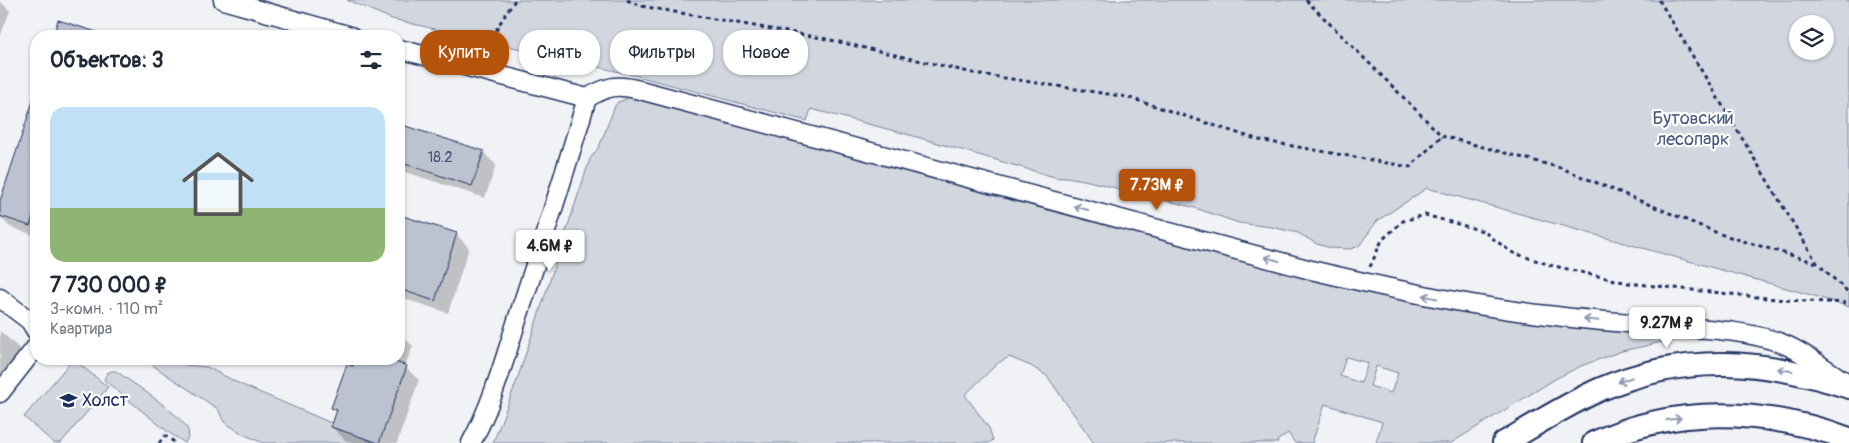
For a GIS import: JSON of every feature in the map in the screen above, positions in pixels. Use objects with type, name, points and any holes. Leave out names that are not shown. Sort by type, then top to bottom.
[{"type":"main road","points":[[1504,443],[1556,412],[1599,390],[1640,374],[1679,366],[1728,364],[1771,367],[1849,385]]},
{"type":"main road","points":[[1594,443],[1651,423],[1698,416],[1745,416],[1804,426],[1849,438]]},
{"type":"street","points":[[223,0],[330,30]]},
{"type":"street","points":[[405,51],[587,98],[609,87],[624,86],[1311,270],[1410,293],[1477,306],[1555,316],[1721,330],[1764,338],[1783,344],[1798,352],[1849,385]]},
{"type":"street","points":[[471,443],[486,411],[499,376],[587,98]]},
{"type":"street","points":[[0,298],[30,321]]},
{"type":"street","points":[[0,393],[30,354]]},
{"type":"path","points":[[498,30],[515,0]]},
{"type":"path","points":[[627,0],[641,6],[822,38],[973,73],[1126,98],[1259,140],[1410,167],[1442,136]]},
{"type":"path","points":[[1306,0],[1442,136],[1561,168],[1720,234],[1817,263]]},
{"type":"path","points":[[1659,0],[1817,263],[1849,293]]},
{"type":"path","points":[[1367,274],[1382,240],[1403,221],[1424,215],[1483,231],[1511,252],[1550,265],[1628,283],[1785,300],[1849,304]]},
{"type":"path","points":[[160,443],[165,436],[176,443]]},
{"type":"green space","name":"Бутовский лесопарк","points":[[347,0],[1849,0],[1849,307],[1427,188],[1377,221],[1359,246],[1350,249],[1330,248],[1317,244],[1298,233],[1239,223],[1192,207],[1084,180],[1067,177],[1058,178],[910,135],[811,109],[807,121],[633,75],[713,75],[713,30],[610,30],[610,70],[600,67],[600,30],[519,30],[519,49],[509,46],[509,30],[439,30],[392,19]]},
{"type":"green space","points":[[627,95],[1313,276],[1677,333],[1676,339],[1622,351],[1581,366],[1557,378],[1451,443],[1376,443],[1382,422],[1325,404],[1312,443],[1295,443],[1288,433],[1277,441],[1278,443],[1094,443],[1047,376],[1031,366],[1009,357],[998,363],[965,395],[989,428],[993,440],[989,443],[493,443],[517,380],[590,159],[599,147],[615,106],[618,102],[626,99]],"holes":[[[1346,357],[1368,363],[1361,383],[1340,376]],[[1376,366],[1398,373],[1391,393],[1370,386]]]},
{"type":"green space","points":[[68,365],[80,365],[108,387],[61,443],[54,443],[24,417]]},
{"type":"green space","points":[[152,365],[207,367],[240,384],[374,443],[263,443],[243,434],[224,422],[218,409]]},
{"type":"green space","points":[[116,371],[175,414],[187,428],[188,438],[185,443],[168,432],[104,380],[107,373]]},
{"type":"building","points":[[58,20],[90,30],[55,30]]},
{"type":"building","points":[[30,110],[30,226],[0,216],[0,201]]},
{"type":"building","points":[[405,126],[484,151],[472,186],[405,164]]},
{"type":"building","points":[[405,217],[457,233],[435,301],[405,291]]},
{"type":"building","points":[[347,365],[407,366],[379,443],[331,427],[337,410],[331,408]]},
{"type":"place","name":"Холст","points":[[68,400]]}]
